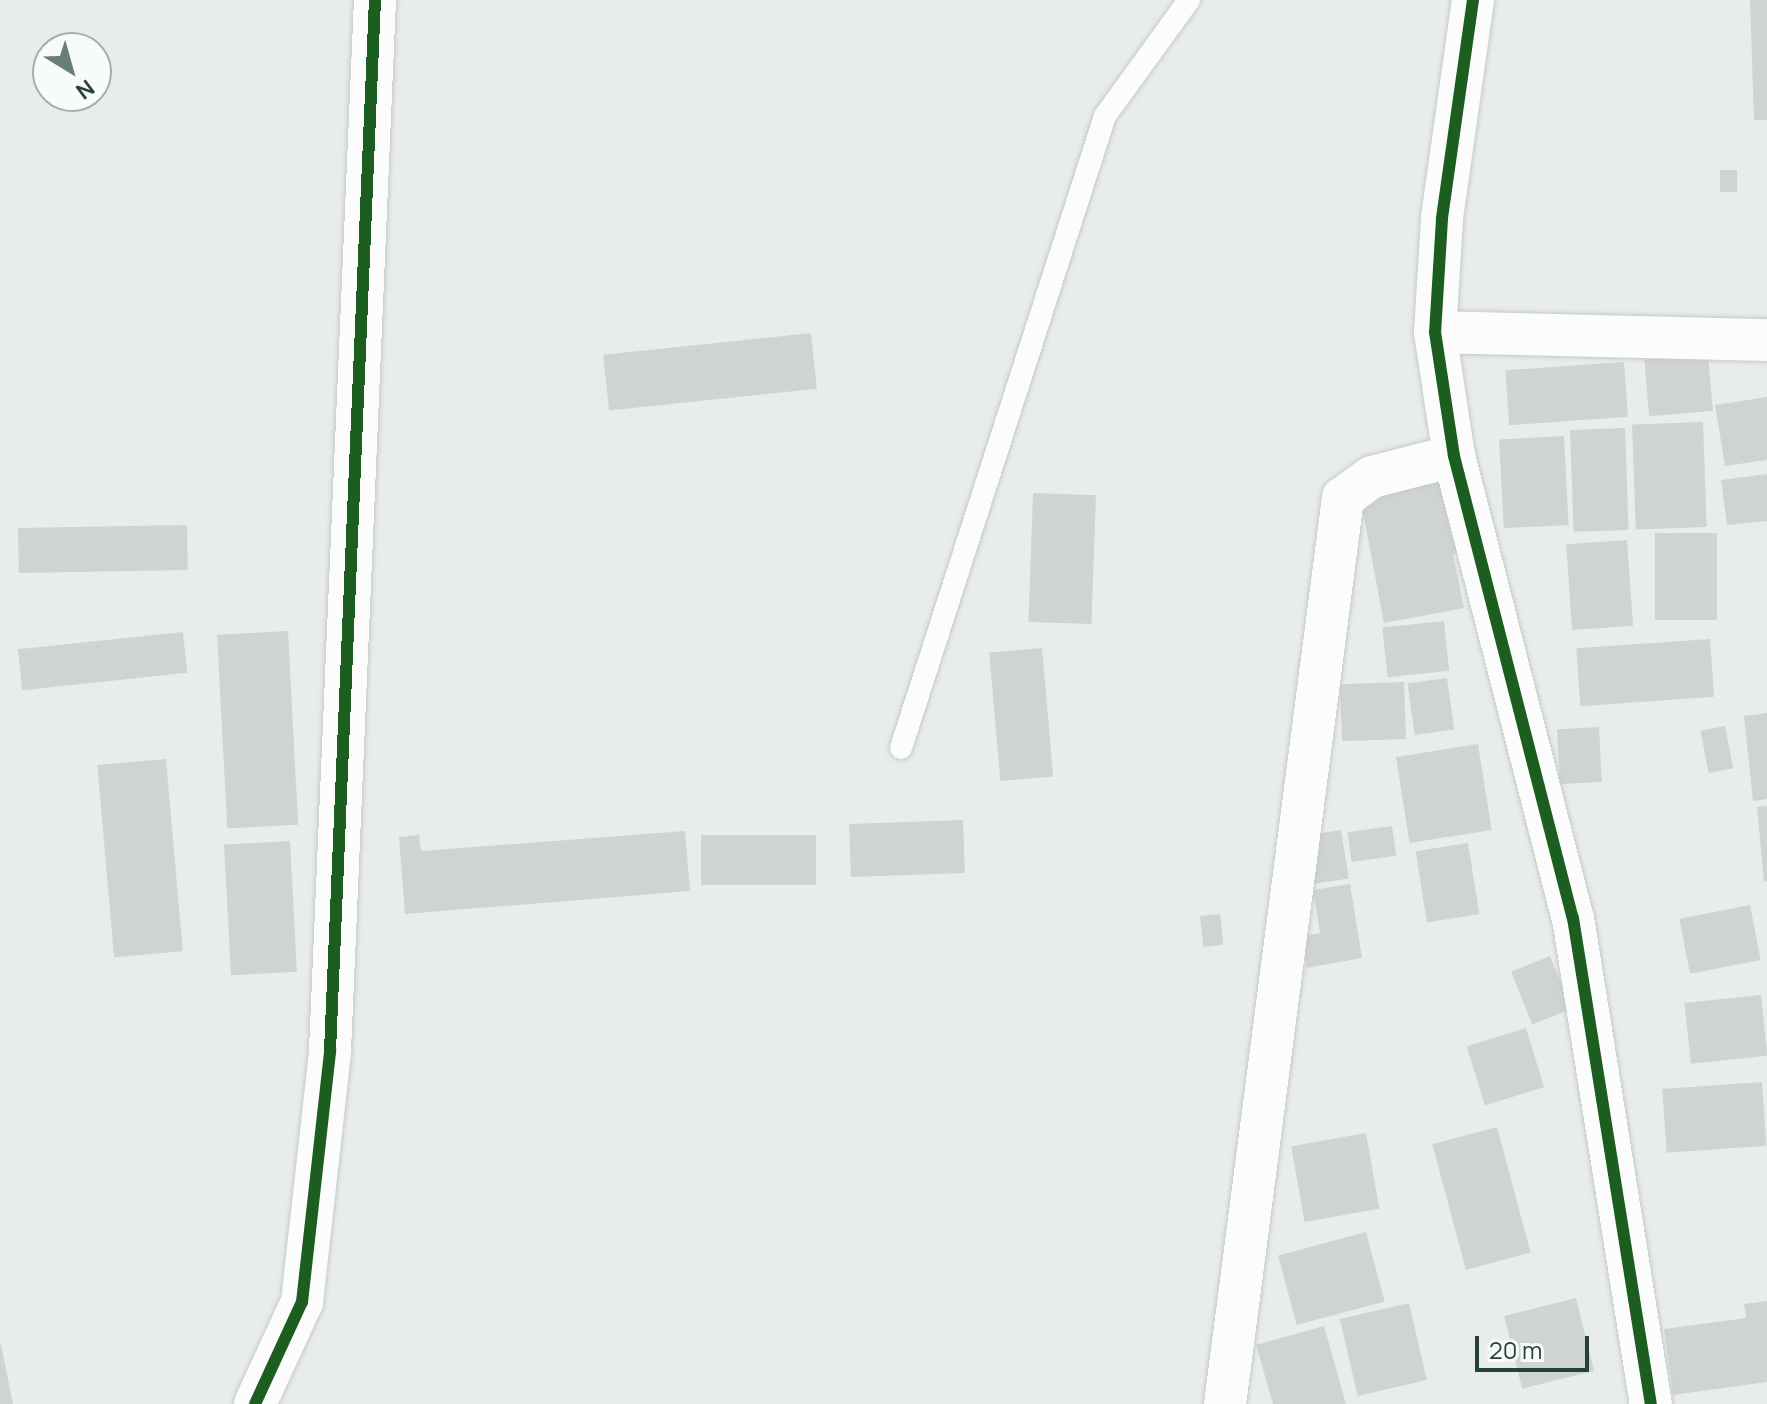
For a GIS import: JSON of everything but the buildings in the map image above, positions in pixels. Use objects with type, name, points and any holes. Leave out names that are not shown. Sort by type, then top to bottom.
[{"type":"street","points":[[255,1404],[302,1302],[330,1051],[375,0]]},
{"type":"street","points":[[1473,0],[1442,219],[1435,332],[1454,456],[1573,918],[1651,1404]]},
{"type":"street","points":[[1435,332],[1767,340]]},
{"type":"street","points":[[1225,1404],[1343,498],[1372,477],[1454,456]]},
{"type":"lane","points":[[901,748],[1105,116],[1189,0]]},
{"type":"cycle path","points":[[255,1404],[302,1302],[330,1051],[375,0]]},
{"type":"cycle path","points":[[1473,0],[1442,219],[1435,332],[1454,456],[1573,918],[1651,1404]]}]
